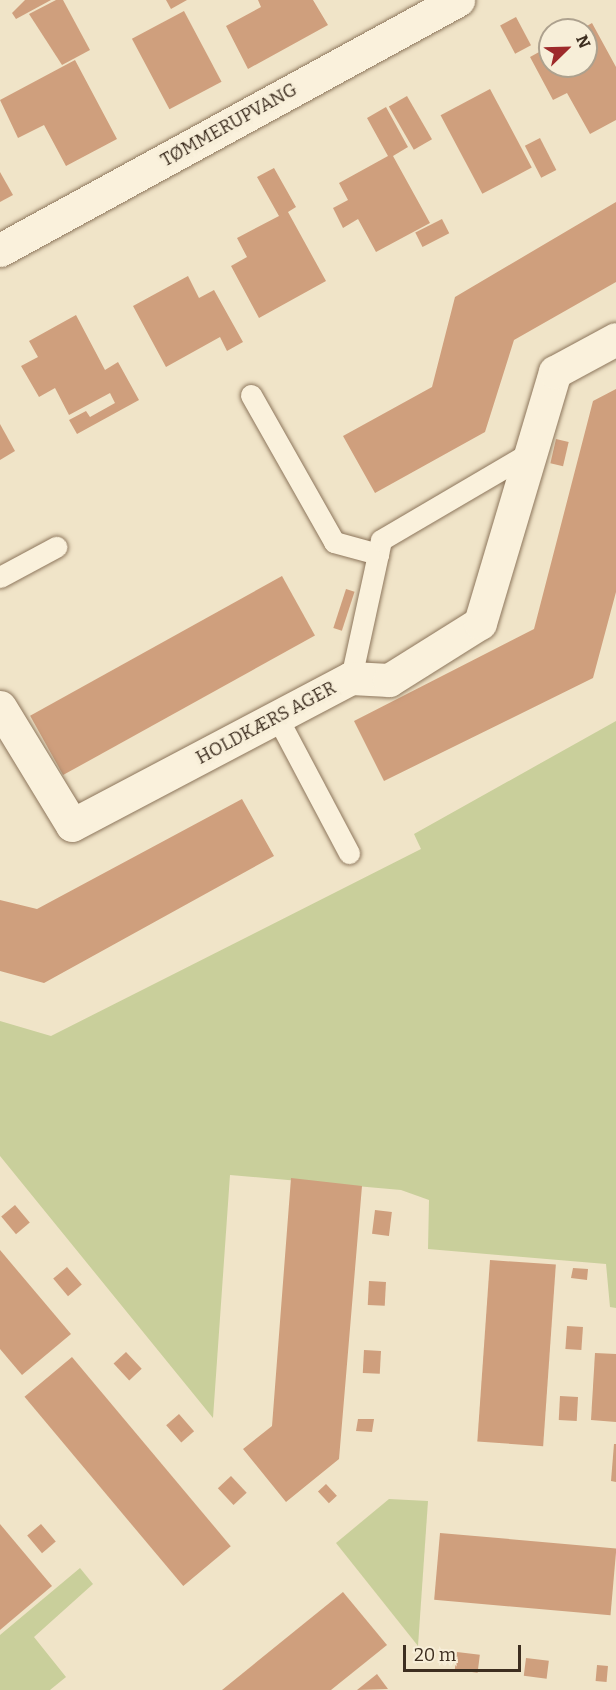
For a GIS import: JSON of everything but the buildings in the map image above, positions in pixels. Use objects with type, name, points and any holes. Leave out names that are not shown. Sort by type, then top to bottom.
[{"type":"street","name":"TØMMERUPVANG","points":[[0,250],[458,0]]},
{"type":"street","name":"HOLDKÆRS AGER","points":[[0,707],[72,825],[351,678],[389,680],[480,623],[555,372],[616,339]]},
{"type":"lane","points":[[251,395],[334,542],[378,554]]},
{"type":"lane","points":[[351,678],[381,540],[531,452]]},
{"type":"lane","points":[[0,577],[56,547]]},
{"type":"lane","points":[[277,717],[349,853]]},
{"type":"green space","points":[[616,721],[616,1308],[610,1307],[606,1264],[428,1249],[429,1200],[401,1190],[230,1175],[213,1418],[0,1156],[0,1021],[51,1036],[421,849],[414,834]]},
{"type":"green space","points":[[389,1499],[428,1501],[418,1646],[336,1543]]},
{"type":"green space","points":[[80,1568],[93,1584],[34,1637],[66,1677],[50,1690],[0,1690],[0,1635]]}]
